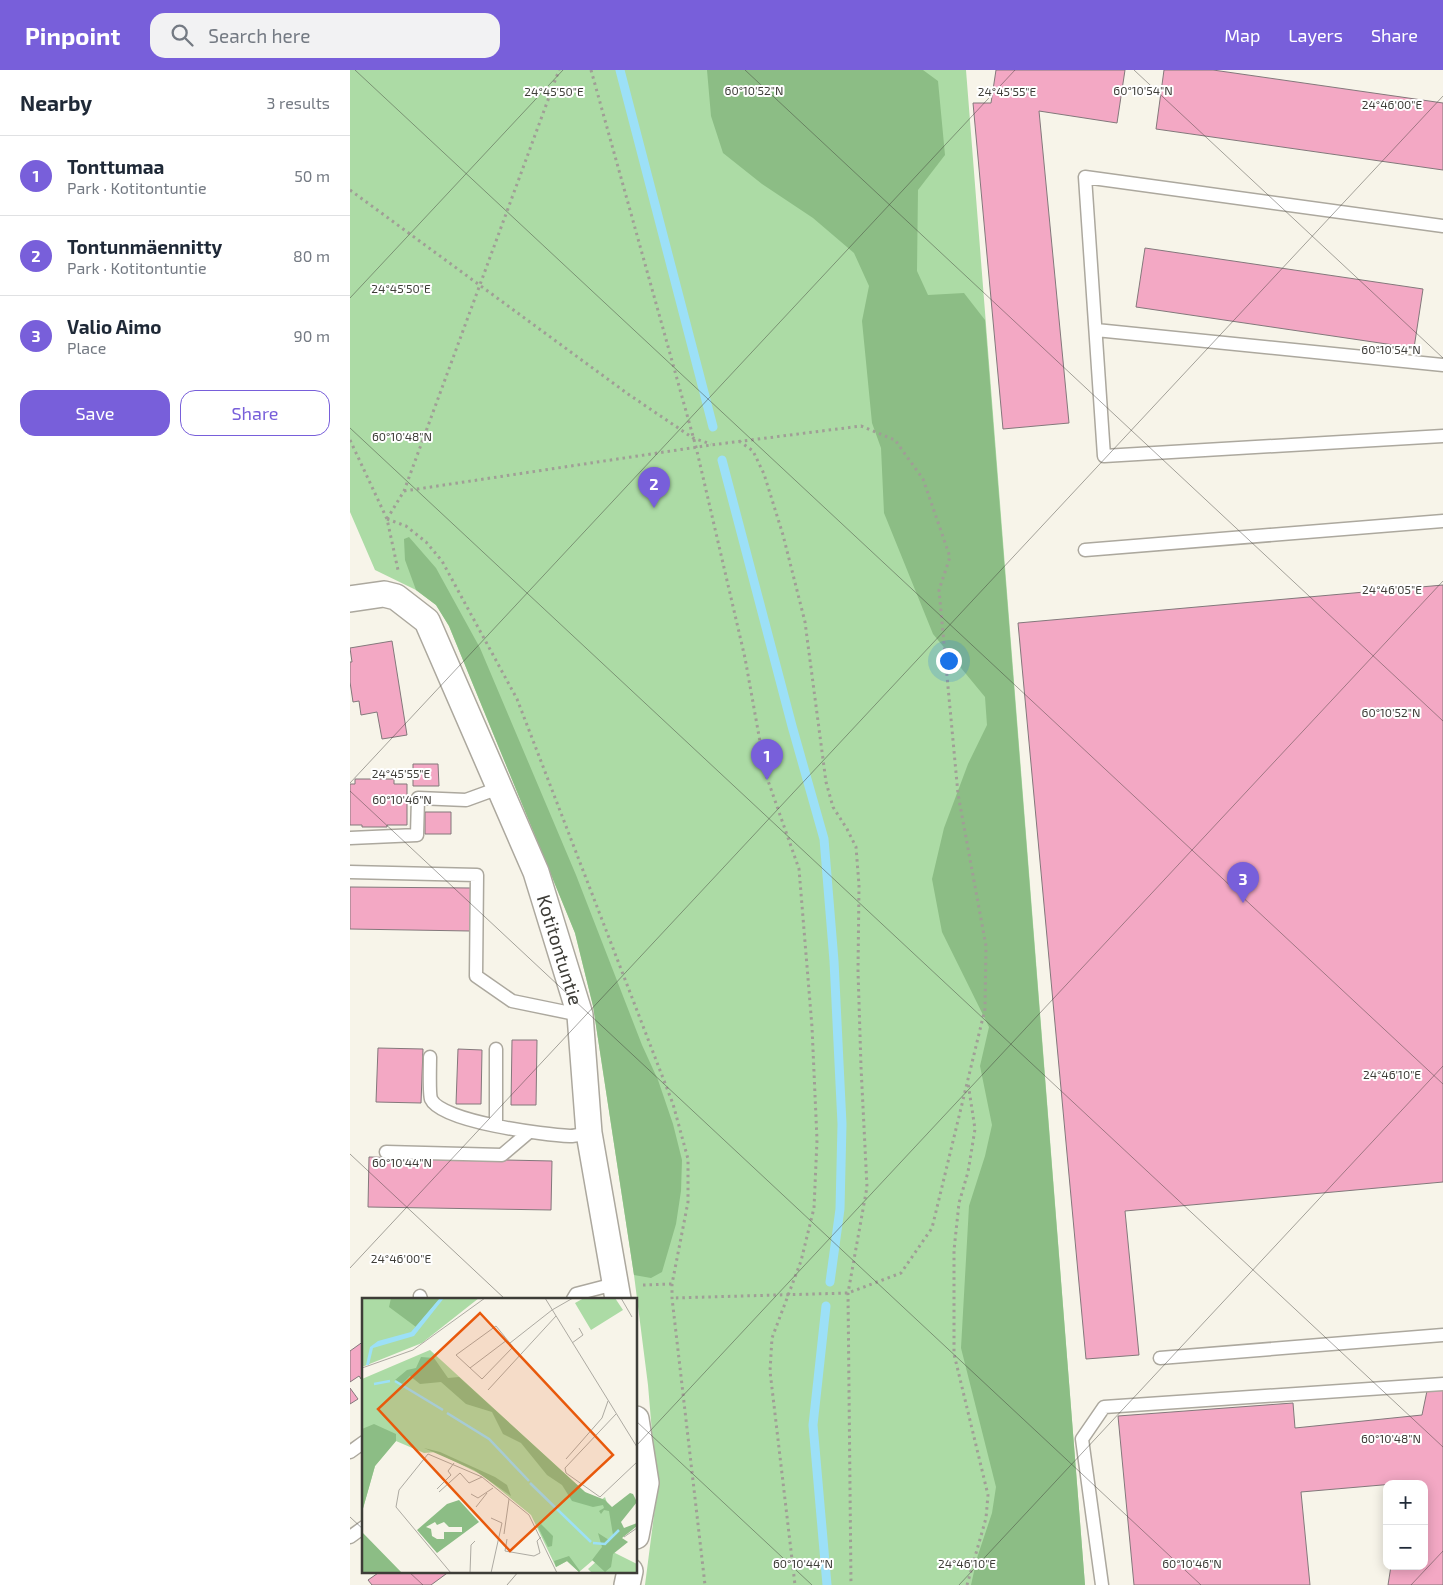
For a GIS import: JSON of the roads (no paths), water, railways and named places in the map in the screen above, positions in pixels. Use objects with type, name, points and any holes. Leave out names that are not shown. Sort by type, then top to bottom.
[{"type":"street","name":"Kotitontuntie","points":[[350,599],[384,594],[396,597],[427,621],[536,872],[580,1016],[589,1133],[618,1292]]},
{"type":"street","points":[[638,1432],[646,1483],[638,1525]]},
{"type":"street","points":[[627,1585],[630,1572]]},
{"type":"lane","points":[[1443,226],[1085,177],[1104,456],[1443,436]]},
{"type":"lane","points":[[1096,330],[1443,365]]},
{"type":"lane","points":[[1085,550],[1443,522]]},
{"type":"lane","points":[[350,838],[417,835],[418,798],[466,800],[500,788]]},
{"type":"lane","points":[[350,872],[477,875],[476,976],[512,1001],[580,1016]]},
{"type":"lane","points":[[496,1050],[496,1125]]},
{"type":"lane","points":[[430,1057],[431,1099],[436,1105],[448,1112],[528,1132],[573,1136],[589,1133]]},
{"type":"lane","points":[[386,1152],[502,1155],[528,1132]]},
{"type":"lane","points":[[574,1298],[576,1294],[603,1287],[618,1292]]},
{"type":"lane","points":[[1160,1358],[1443,1335]]},
{"type":"lane","points":[[1102,1585],[1082,1439],[1104,1407],[1443,1384]]},
{"type":"lane","points":[[350,1452],[362,1443]]},
{"type":"lane","points":[[350,1538],[362,1529]]},
{"type":"waterway","points":[[620,70],[713,427]]},
{"type":"waterway","points":[[722,460],[792,726],[824,839],[834,961],[842,1124],[840,1209],[830,1282]]},
{"type":"waterway","points":[[826,1306],[813,1425],[827,1585]]},
{"type":"place","name":"Tontunmäennitty","points":[[654,508]]},
{"type":"place","name":"Tonttumaa","points":[[767,780]]},
{"type":"place","name":"Valio Aimo","points":[[1243,903]]}]
